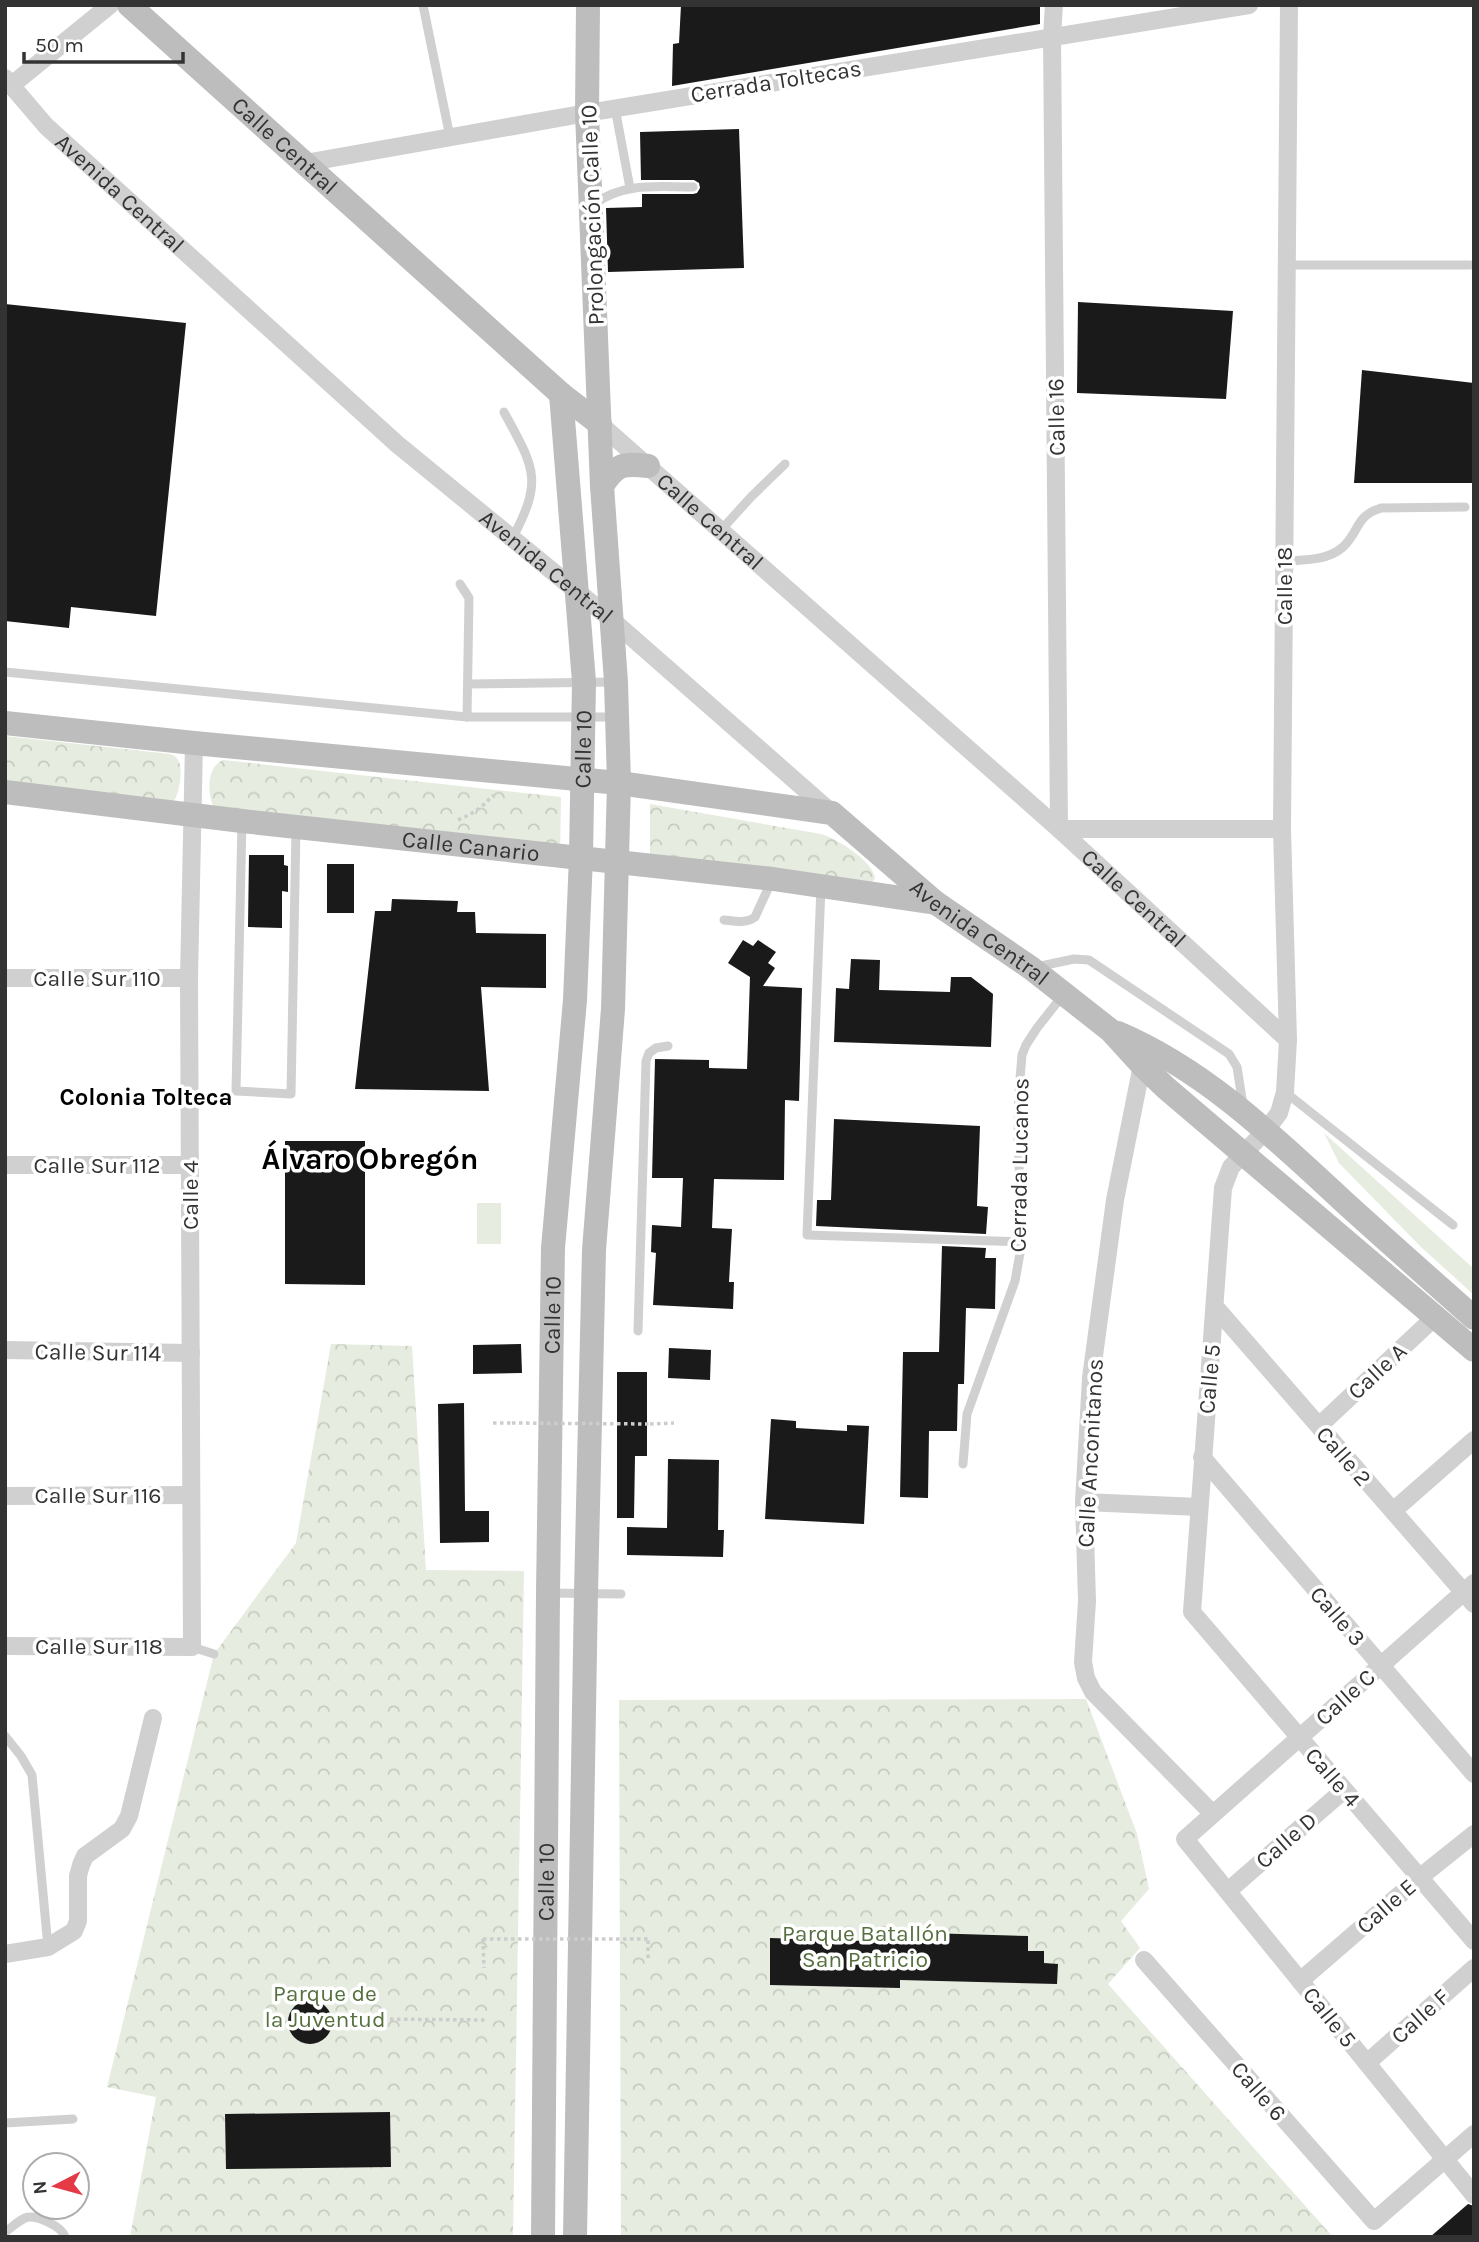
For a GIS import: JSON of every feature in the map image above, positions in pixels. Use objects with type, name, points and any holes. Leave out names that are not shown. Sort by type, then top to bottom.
[{"type":"street","points":[[8,84],[110,5]]},
{"type":"street","name":"Calle Central","points":[[129,5],[561,394],[600,424],[1059,829],[1288,1040]]},
{"type":"street","name":"Prolongación Calle 10","points":[[588,5],[587,113],[600,424]]},
{"type":"street","name":"Calle 16","points":[[1054,5],[1052,36],[1059,829]]},
{"type":"street","name":"Cerrada Toltecas","points":[[304,163],[615,108],[1249,5]]},
{"type":"street","name":"Calle 18","points":[[1244,1152],[1279,1113],[1285,1092],[1288,1040],[1282,829],[1289,5]]},
{"type":"street","name":"Avenida Central","points":[[8,84],[46,125],[397,444],[612,620],[936,903],[1031,968],[1146,1056],[1244,1152],[1474,1350]]},
{"type":"street","name":"Calle 10","points":[[544,2237],[553,1248],[575,1000],[583,779],[583,682],[561,394]]},
{"type":"street","name":"Calle 10","points":[[575,2237],[594,1251],[612,1009],[620,783],[600,424]]},
{"type":"street","points":[[602,486],[611,472],[621,465],[648,466]]},
{"type":"street","points":[[5,723],[620,783],[832,813]]},
{"type":"street","name":"Calle 4","points":[[192,1647],[189,978],[194,743]]},
{"type":"street","name":"Calle Canario","points":[[5,792],[242,821],[618,860],[822,885],[936,903]]},
{"type":"street","points":[[1059,829],[1282,829]]},
{"type":"street","name":"Calle Sur 110","points":[[5,978],[189,978]]},
{"type":"street","name":"Avenida Central","points":[[1146,1056],[1181,1065],[1266,1130],[1474,1318]]},
{"type":"street","name":"Calle Anconitanos","points":[[1146,1056],[1115,1200],[1091,1378],[1084,1502],[1087,1601],[1083,1662],[1086,1678],[1093,1692],[1213,1814]]},
{"type":"street","name":"Calle 5","points":[[1192,1612],[1223,1188],[1231,1167],[1244,1152]]},
{"type":"street","name":"Calle Sur 112","points":[[5,1165],[190,1165]]},
{"type":"street","name":"Calle 2","points":[[1216,1308],[1393,1511],[1470,1593]]},
{"type":"street","name":"Calle A","points":[[1319,1426],[1436,1316]]},
{"type":"street","name":"Calle Sur 114","points":[[5,1350],[191,1353]]},
{"type":"street","points":[[1393,1511],[1474,1440]]},
{"type":"street","name":"Calle 3","points":[[1202,1457],[1474,1774]]},
{"type":"street","name":"Calle Sur 116","points":[[5,1496],[191,1495]]},
{"type":"street","points":[[1084,1502],[1199,1507]]},
{"type":"street","name":"Calle C","points":[[1185,1839],[1381,1665],[1470,1593]]},
{"type":"street","name":"Calle 4","points":[[1192,1612],[1474,1941]]},
{"type":"street","name":"Calle Sur 118","points":[[5,1646],[192,1647]]},
{"type":"street","points":[[5,1954],[48,1947],[74,1931],[78,1921],[78,1876],[86,1856],[122,1829],[129,1816],[153,1718]]},
{"type":"street","name":"Calle D","points":[[1228,1891],[1344,1790]]},
{"type":"street","name":"Calle E","points":[[1300,1981],[1474,1834]]},
{"type":"street","name":"Calle 5","points":[[1185,1839],[1474,2195]]},
{"type":"street","name":"Calle 6","points":[[1144,1960],[1374,2221],[1444,2159]]},
{"type":"street","name":"Calle F","points":[[1367,2063],[1474,1968]]},
{"type":"street","points":[[1444,2159],[1474,2134]]},
{"type":"lane","points":[[423,5],[450,137]]},
{"type":"lane","points":[[615,108],[630,188]]},
{"type":"lane","points":[[591,206],[605,196],[630,188],[693,187]]},
{"type":"lane","points":[[1287,265],[1470,265]]},
{"type":"lane","points":[[504,411],[527,455],[532,472],[533,489],[512,539]]},
{"type":"lane","points":[[721,530],[785,464]]},
{"type":"lane","points":[[1284,562],[1322,558],[1341,548],[1351,538],[1367,512],[1381,508],[1465,507]]},
{"type":"lane","points":[[460,584],[469,598],[467,717]]},
{"type":"lane","points":[[5,672],[467,717],[618,717]]},
{"type":"lane","points":[[469,684],[616,682]]},
{"type":"lane","points":[[242,821],[236,1091],[291,1094],[296,826]]},
{"type":"lane","points":[[724,920],[751,921],[773,879]]},
{"type":"lane","points":[[822,885],[807,1235],[1021,1242]]},
{"type":"lane","points":[[1031,968],[1074,958],[1088,960],[1229,1054],[1237,1067],[1244,1114]]},
{"type":"lane","name":"Cerrada Lucanos","points":[[963,1464],[967,1414],[1015,1281],[1021,1242],[1018,1091],[1022,1055],[1037,1028],[1064,994]]},
{"type":"lane","points":[[638,1331],[646,1061],[649,1053],[656,1048],[668,1046]]},
{"type":"lane","points":[[1285,1092],[1453,1225]]},
{"type":"lane","points":[[548,1593],[621,1594]]},
{"type":"lane","points":[[192,1647],[214,1654]]},
{"type":"lane","points":[[5,1736],[22,1756],[32,1775],[48,1947]]},
{"type":"lane","points":[[5,2123],[73,2119]]},
{"type":"lane","points":[[5,2232],[28,2217],[58,2227],[65,2237]]},
{"type":"path","points":[[493,1423],[674,1423]]},
{"type":"path","points":[[484,1968],[483,1938],[648,1939],[648,1958]]},
{"type":"path","points":[[376,2019],[486,2020]]},
{"type":"green space","points":[[5,736],[170,754],[176,757],[180,766],[177,795],[172,804],[5,789]]},
{"type":"green space","points":[[223,760],[561,797],[560,851],[213,806],[210,793],[211,774]]},
{"type":"green space","points":[[650,804],[821,834],[836,840],[861,857],[875,878],[872,882],[650,859]]},
{"type":"green space","points":[[1324,1133],[1474,1269],[1474,1295],[1420,1246],[1339,1163]]},
{"type":"green space","points":[[477,1203],[501,1203],[501,1244],[477,1244]]},
{"type":"green space","name":"Parque de la Juventud","points":[[331,1344],[412,1346],[426,1570],[524,1571],[513,2237],[130,2237],[156,2097],[107,2087],[214,1654],[296,1543]]},
{"type":"green space","name":"Parque Batallón San Patricio","points":[[1086,1699],[1137,1834],[1149,1889],[1121,1921],[1140,1948],[1108,1984],[1333,2237],[621,2237],[619,1700]]},
{"type":"building","points":[[681,5],[1040,5],[1040,24],[672,86],[673,44],[679,43]]},
{"type":"building","points":[[739,129],[744,268],[608,272],[606,208],[642,207],[642,194],[693,194],[700,188],[699,183],[694,180],[641,180],[640,132]]},
{"type":"building","points":[[1078,302],[1233,311],[1226,399],[1077,393]]},
{"type":"building","points":[[5,304],[186,323],[156,616],[71,607],[69,628],[5,621]]},
{"type":"building","points":[[1362,370],[1474,383],[1474,483],[1354,483]]},
{"type":"building","points":[[249,855],[284,855],[284,865],[288,866],[288,892],[282,891],[282,928],[248,927]]},
{"type":"building","points":[[327,864],[354,864],[354,913],[327,913]]},
{"type":"building","points":[[392,899],[458,901],[457,912],[475,912],[476,933],[546,934],[546,988],[481,987],[489,1091],[355,1089],[375,911],[391,911]]},
{"type":"building","points":[[743,940],[753,946],[758,940],[776,952],[768,963],[775,968],[763,986],[802,988],[799,1101],[785,1100],[784,1180],[714,1179],[712,1228],[732,1229],[729,1282],[734,1282],[733,1309],[653,1305],[656,1253],[651,1252],[652,1225],[681,1227],[683,1178],[652,1178],[655,1059],[709,1060],[709,1068],[747,1069],[750,977],[728,963]]},
{"type":"building","points":[[851,959],[880,960],[879,990],[950,992],[951,977],[971,977],[993,994],[991,1047],[834,1042],[836,988],[849,989]]},
{"type":"building","points":[[834,1119],[980,1126],[977,1206],[988,1207],[986,1234],[816,1226],[817,1200],[831,1200]]},
{"type":"building","points":[[285,1141],[365,1141],[365,1285],[285,1284]]},
{"type":"building","points":[[942,1246],[986,1248],[985,1258],[996,1258],[995,1309],[966,1308],[964,1384],[958,1384],[957,1431],[929,1431],[928,1498],[900,1497],[903,1352],[939,1352]]},
{"type":"building","points":[[521,1344],[522,1373],[473,1374],[473,1345]]},
{"type":"building","points":[[669,1348],[711,1350],[710,1380],[668,1378]]},
{"type":"building","points":[[617,1372],[647,1372],[647,1456],[635,1456],[634,1518],[617,1518]]},
{"type":"building","points":[[464,1403],[465,1511],[489,1511],[489,1542],[440,1543],[438,1404]]},
{"type":"building","points":[[771,1419],[796,1421],[796,1428],[847,1431],[847,1425],[869,1426],[864,1524],[765,1519]]},
{"type":"building","points":[[668,1459],[719,1460],[718,1530],[724,1530],[723,1557],[627,1555],[627,1527],[667,1528]]},
{"type":"building","points":[[927,1933],[1028,1936],[1028,1951],[1044,1951],[1044,1963],[1058,1964],[1057,1984],[900,1980],[900,1988],[770,1985],[770,1938],[927,1943]]},
{"type":"building","points":[[310,2000],[325,2007],[332,2022],[325,2037],[310,2044],[295,2037],[288,2022],[295,2007]]},
{"type":"building","points":[[390,2112],[391,2167],[226,2169],[225,2114]]},
{"type":"building","points":[[1468,2204],[1474,2206],[1474,2237],[1430,2237]]},
{"type":"district","name":"Colonia Tolteca","points":[[146,1097]]},
{"type":"district","name":"Álvaro Obregón","points":[[370,1159]]}]
